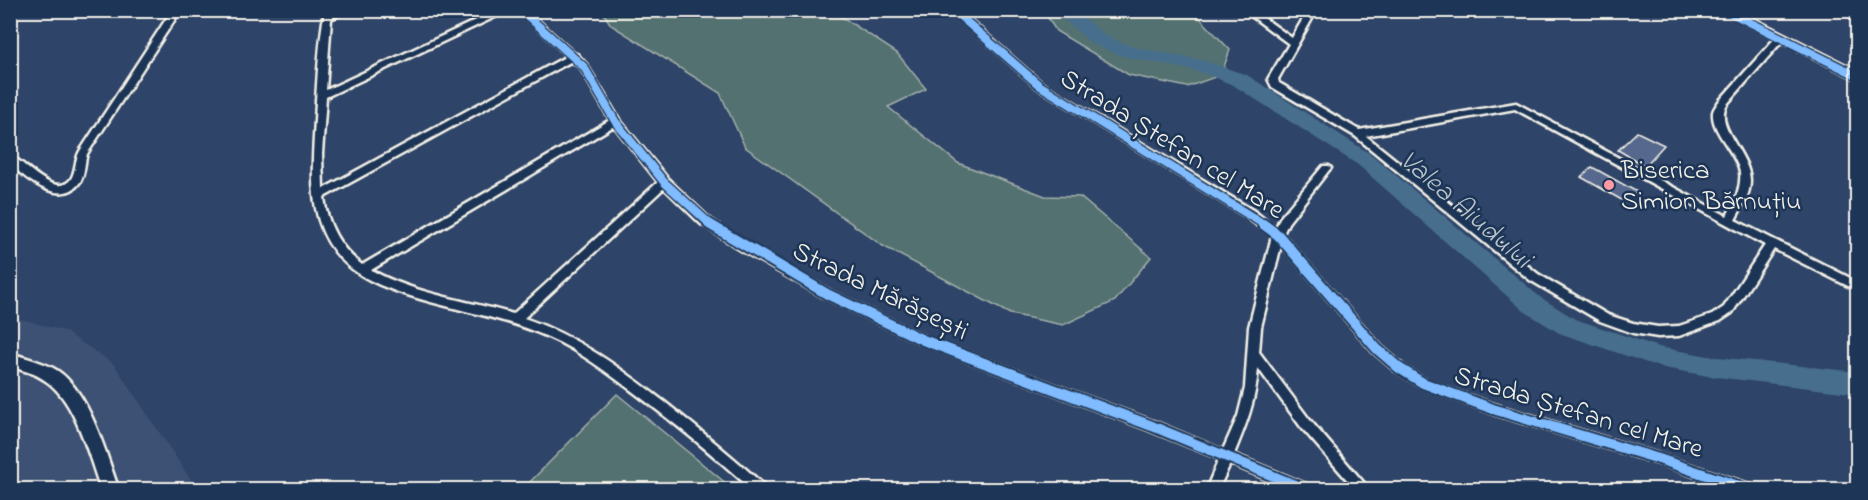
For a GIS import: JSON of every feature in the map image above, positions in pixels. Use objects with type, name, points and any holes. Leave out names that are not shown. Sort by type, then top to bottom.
[{"type":"street","points":[[10,158],[25,173],[42,183],[57,187],[75,180],[81,157],[177,10]]},
{"type":"street","points":[[344,10],[328,14],[316,171],[318,196],[325,228],[333,245],[360,271],[401,287],[514,320],[553,334],[586,351],[707,442],[761,489]]},
{"type":"street","points":[[321,96],[506,10]]},
{"type":"street","name":"Strada Mărășești","points":[[521,10],[584,67],[615,121],[664,182],[705,221],[743,246],[827,294],[923,340],[1227,456],[1307,489]]},
{"type":"street","name":"Strada Ștefan cel Mare","points":[[953,10],[1039,85],[1250,214],[1278,235],[1377,349],[1399,368],[1423,383],[1493,409],[1750,489]]},
{"type":"street","points":[[1247,10],[1294,44]]},
{"type":"street","points":[[1313,10],[1273,79],[1275,85],[1358,134],[1534,277],[1604,318],[1633,328],[1658,332],[1679,331],[1716,318],[1728,310],[1772,243]]},
{"type":"street","points":[[1725,10],[1857,76]]},
{"type":"street","points":[[1729,222],[1743,192],[1744,170],[1740,156],[1719,122],[1717,112],[1723,102],[1780,38]]},
{"type":"street","points":[[318,196],[574,56]]},
{"type":"street","points":[[1358,134],[1516,106],[1729,222],[1857,287]]},
{"type":"street","points":[[360,271],[615,121]]},
{"type":"street","points":[[1212,489],[1244,416],[1251,388],[1255,327],[1278,235],[1284,221],[1326,168]]},
{"type":"street","points":[[514,320],[664,182]]},
{"type":"street","points":[[1254,354],[1305,423],[1364,489]]},
{"type":"street","points":[[10,360],[32,366],[56,377],[71,397],[86,427],[110,489]]},
{"type":"shaded area","points":[[10,316],[64,331],[114,364],[197,489],[11,489]]},
{"type":"green space","points":[[602,11],[833,11],[897,53],[926,89],[888,107],[958,163],[1045,196],[1080,197],[1151,257],[1115,301],[1063,325],[1010,314],[883,246],[745,147],[720,93],[611,25]]},
{"type":"green space","points":[[1044,11],[1189,11],[1197,15],[1230,50],[1221,75],[1187,87],[1129,75],[1056,31]]},
{"type":"green space","points":[[617,394],[733,489],[523,489]]},
{"type":"building","points":[[1637,132],[1664,145],[1645,166],[1618,150]]},
{"type":"building","name":"Biserica Simion Bărnuțiu","points":[[1592,167],[1637,192],[1627,203],[1581,177]]},
{"type":"waterway","name":"Valea Aiudului","points":[[1062,10],[1099,40],[1129,52],[1205,67],[1240,80],[1365,160],[1532,304],[1567,326],[1659,357],[1708,366],[1858,383]]},
{"type":"cycle path","points":[[521,10],[584,67],[615,121],[664,182],[705,221],[743,246],[827,294],[923,340],[1152,426],[1307,490]]},
{"type":"cycle path","points":[[953,10],[1039,85],[1250,214],[1278,235],[1377,349],[1399,368],[1423,383],[1493,409],[1659,459],[1750,490]]},
{"type":"cycle path","points":[[1725,10],[1858,76]]},
{"type":"place","name":"Biserica Simion Bărnuțiu","points":[[1609,185]]}]
